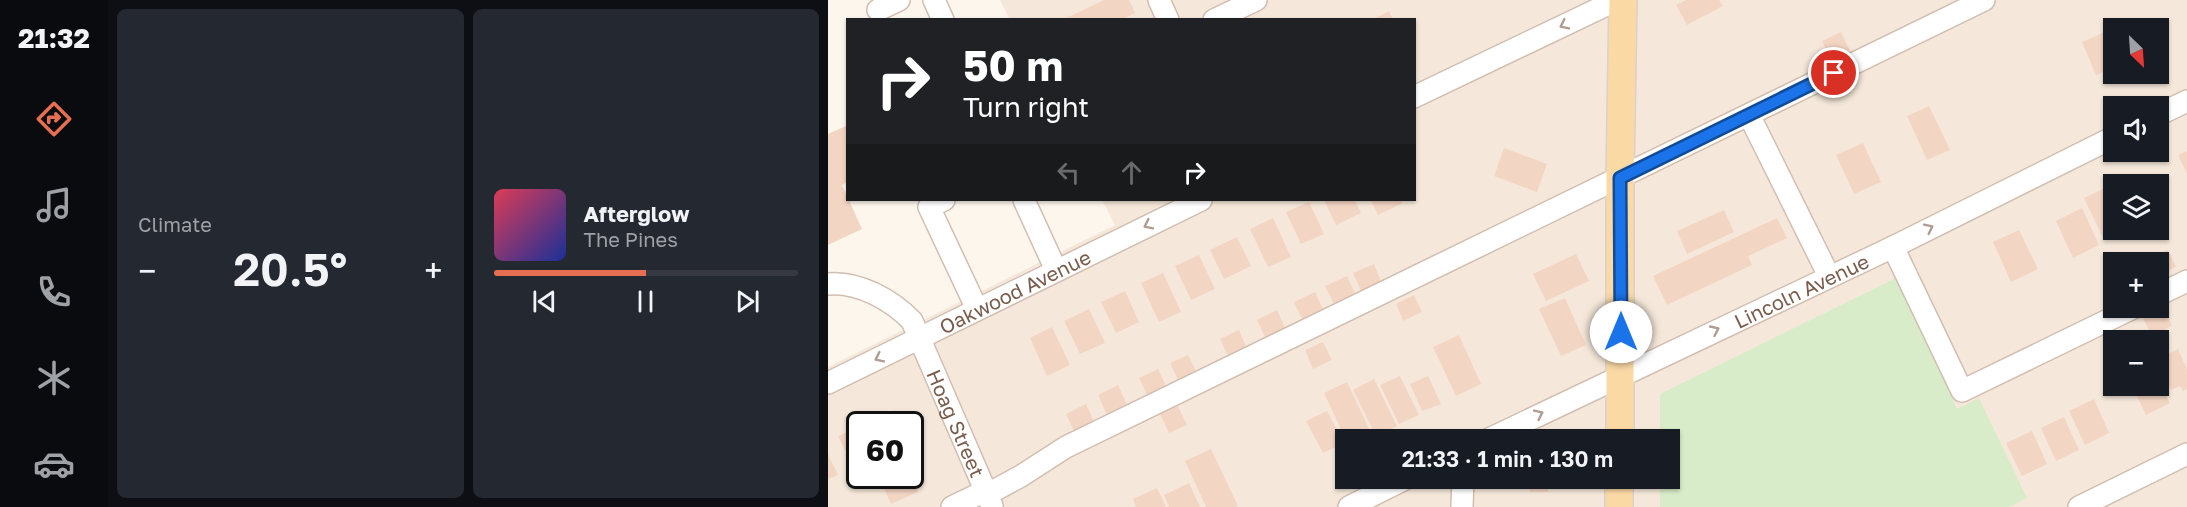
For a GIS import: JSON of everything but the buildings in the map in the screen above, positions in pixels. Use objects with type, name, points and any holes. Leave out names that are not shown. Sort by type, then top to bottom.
[{"type":"main road","points":[[1620,429],[1620,178],[1623,0]]},
{"type":"main road","points":[[1619,489],[1619,507]]},
{"type":"street","points":[[878,10],[899,0]]},
{"type":"street","points":[[934,0],[942,18]]},
{"type":"street","points":[[1159,0],[1167,18]]},
{"type":"street","points":[[1218,18],[1256,0]]},
{"type":"street","points":[[1416,96],[1617,0]]},
{"type":"street","points":[[952,507],[988,497],[1066,447],[1984,0]]},
{"type":"street","points":[[2169,109],[2187,100]]},
{"type":"street","points":[[1749,115],[1829,276]]},
{"type":"street","name":"Lincoln Avenue","points":[[1510,429],[1893,247],[2103,142]]},
{"type":"street","points":[[1024,201],[1056,270]]},
{"type":"street","name":"Oakwood Avenue","points":[[828,383],[1199,201]]},
{"type":"street","points":[[933,202],[977,309]]},
{"type":"street","points":[[1893,247],[1962,391],[2112,318]]},
{"type":"street","points":[[2169,290],[2187,281]]},
{"type":"street","name":"Hoag Street","points":[[828,284],[850,286],[869,292],[888,301],[912,321],[988,497]]},
{"type":"street","points":[[2079,507],[2187,454]]},
{"type":"street","points":[[1348,507],[1385,489]]},
{"type":"street","points":[[1462,507],[1463,489]]},
{"type":"shaded area","points":[[1000,0],[2187,0],[2187,507],[828,507],[828,367],[1115,225],[1103,201],[1416,201],[1416,18],[1009,18]]},
{"type":"green space","points":[[1898,277],[1957,409],[1979,398],[2027,498],[2009,507],[1660,507],[1660,489],[1680,489],[1680,429],[1660,429],[1660,394]]},
{"type":"route","points":[[1621,332],[1620,178],[1834,73]]}]
